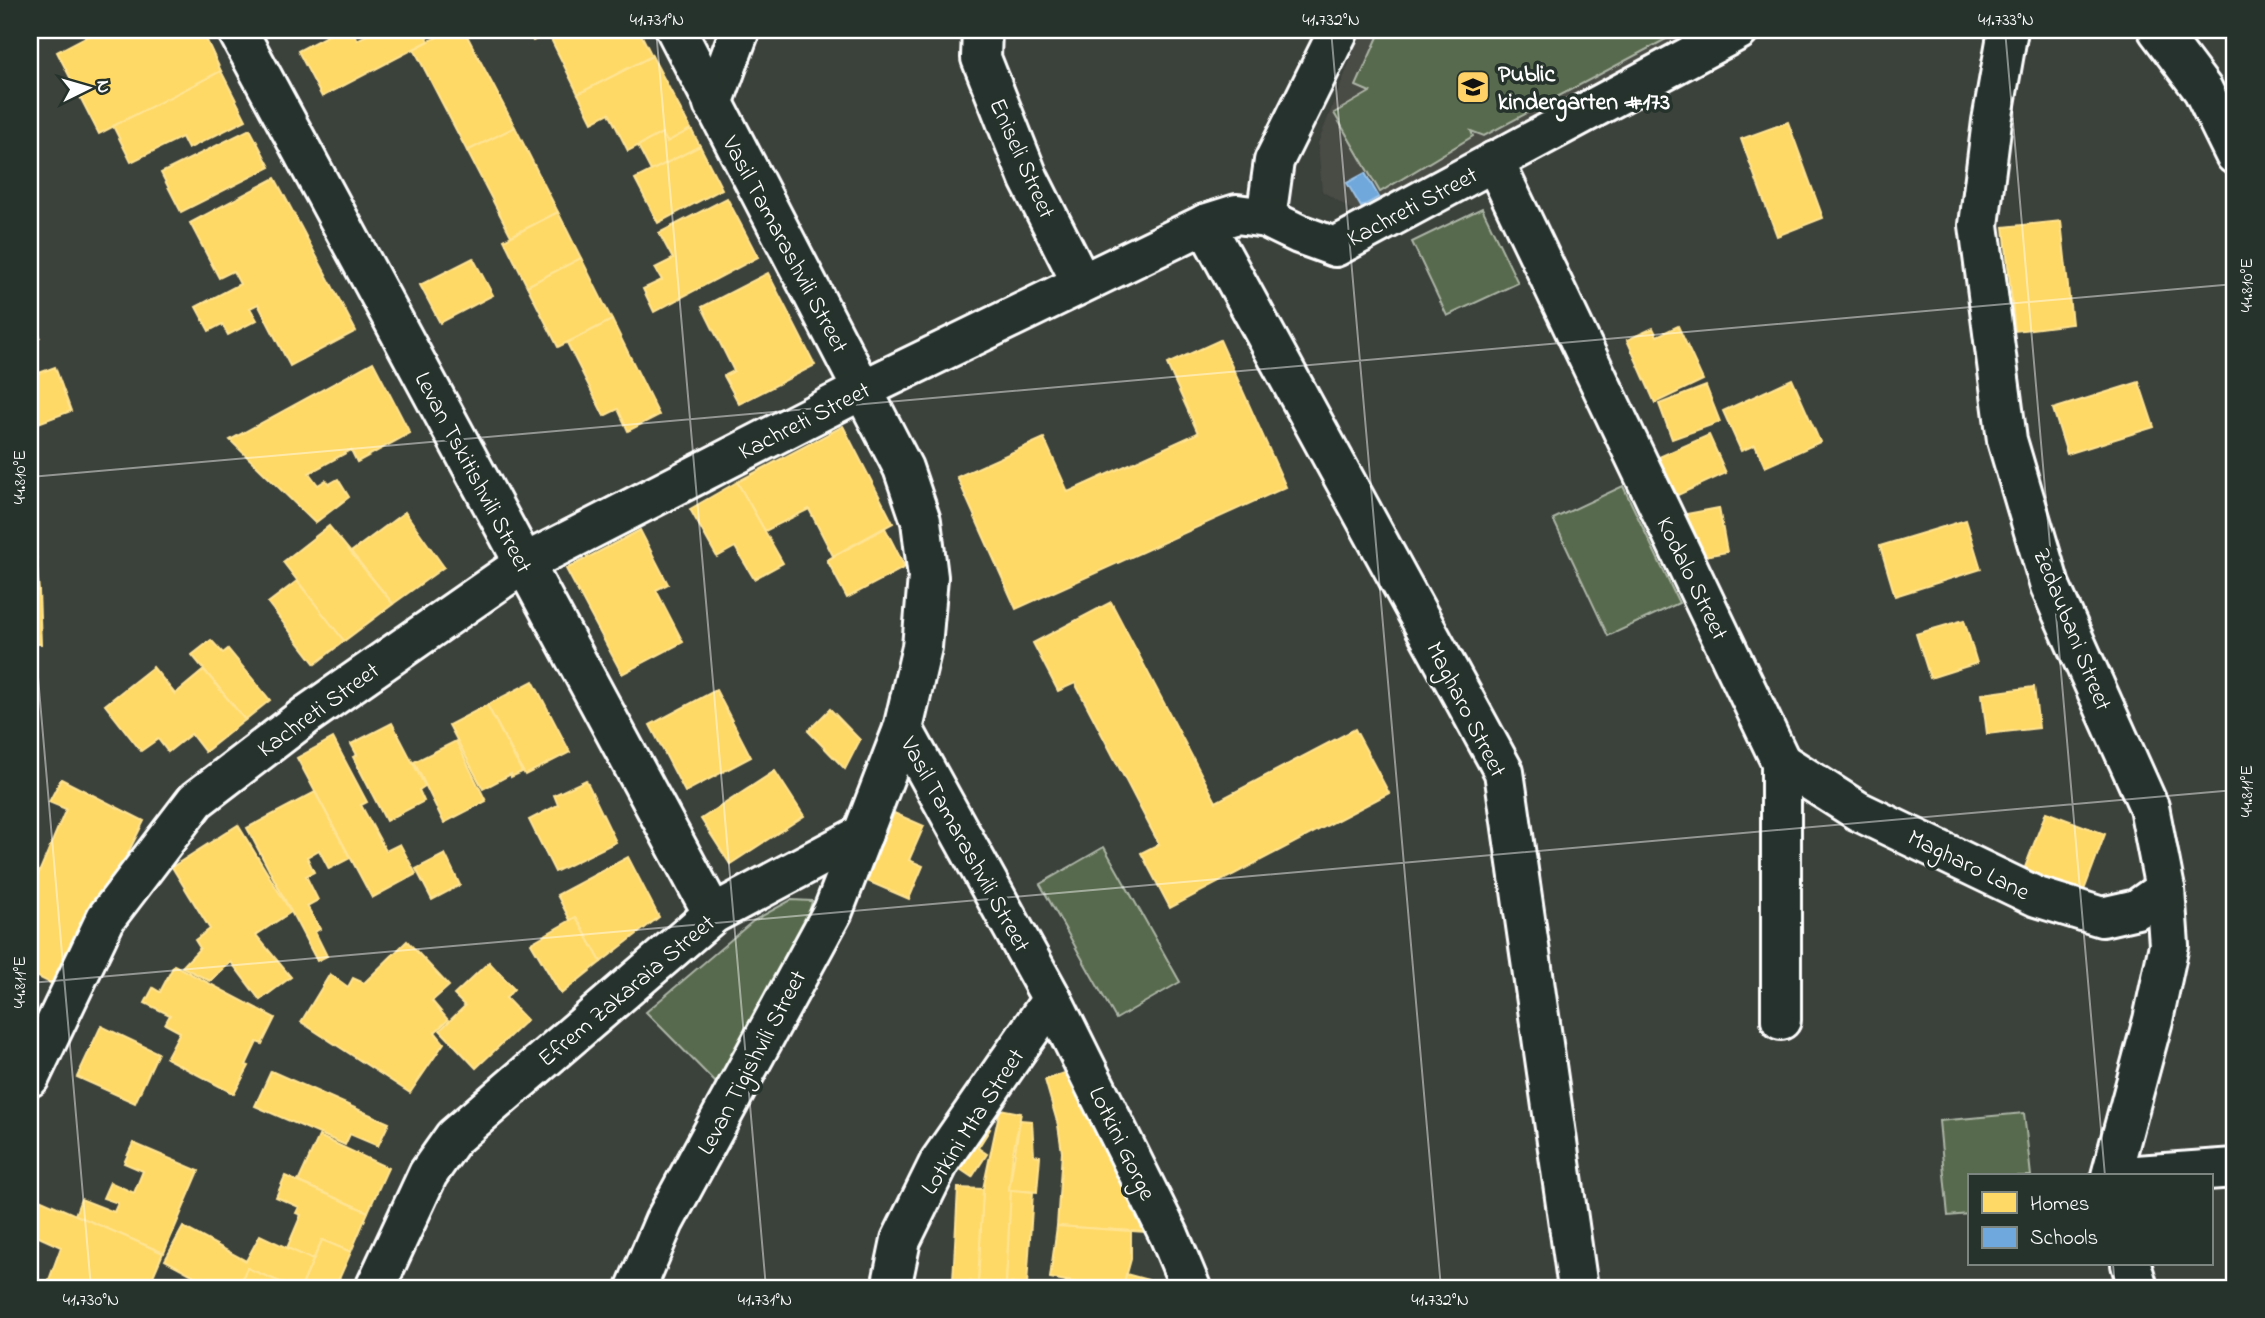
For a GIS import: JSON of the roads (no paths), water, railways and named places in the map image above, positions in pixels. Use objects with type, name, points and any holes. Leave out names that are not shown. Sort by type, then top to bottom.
[{"type":"street","name":"Levan Tskitishvili Street","points":[[237,30],[713,914]]},
{"type":"street","name":"Vasil Tamarashvili Street","points":[[676,30],[903,468],[921,521],[928,577],[922,647],[902,729],[1052,999]]},
{"type":"street","points":[[713,104],[740,30]]},
{"type":"street","name":"Eniseli Street","points":[[982,30],[981,58],[1029,179],[1081,282]]},
{"type":"street","points":[[1266,218],[1274,161],[1339,30]]},
{"type":"street","name":"Kachreti Street","points":[[30,1077],[106,918],[196,800],[308,714],[523,564],[862,390],[1205,224],[1237,214],[1266,218],[1335,247],[1739,30]]},
{"type":"street","name":"Zedaubani Street","points":[[2008,30],[1992,121],[1979,225],[2007,440],[2050,586],[2150,807],[2165,889],[2169,945],[2153,1020],[2112,1174]]},
{"type":"street","points":[[2158,30],[2203,90],[2235,155]]},
{"type":"street","name":"Kodalo Street","points":[[1494,161],[1781,762],[1781,1020]]},
{"type":"street","name":"Magharo Street","points":[[1205,224],[1504,772],[1578,1288]]},
{"type":"street","points":[[863,834],[902,729]]},
{"type":"street","name":"Magharo Lane","points":[[1781,762],[1858,811],[2036,897],[2102,917],[2137,909],[2165,889]]},
{"type":"street","name":"Efrem Zakaraia Street","points":[[375,1288],[428,1174],[454,1137],[713,914],[863,834]]},
{"type":"street","name":"Levan Tigishvili Street","points":[[636,1288],[664,1222],[834,911],[863,834]]},
{"type":"street","name":"Lotkini Mta Street","points":[[891,1288],[901,1240],[940,1161],[1052,999]]},
{"type":"street","name":"Lotkini Gorge","points":[[1052,999],[1169,1235],[1191,1288]]},
{"type":"street","points":[[2151,1174],[2235,1168]]},
{"type":"street","points":[[2132,1266],[2138,1288]]},
{"type":"place","name":"Public kindergarten #173","points":[[1473,87]]}]
